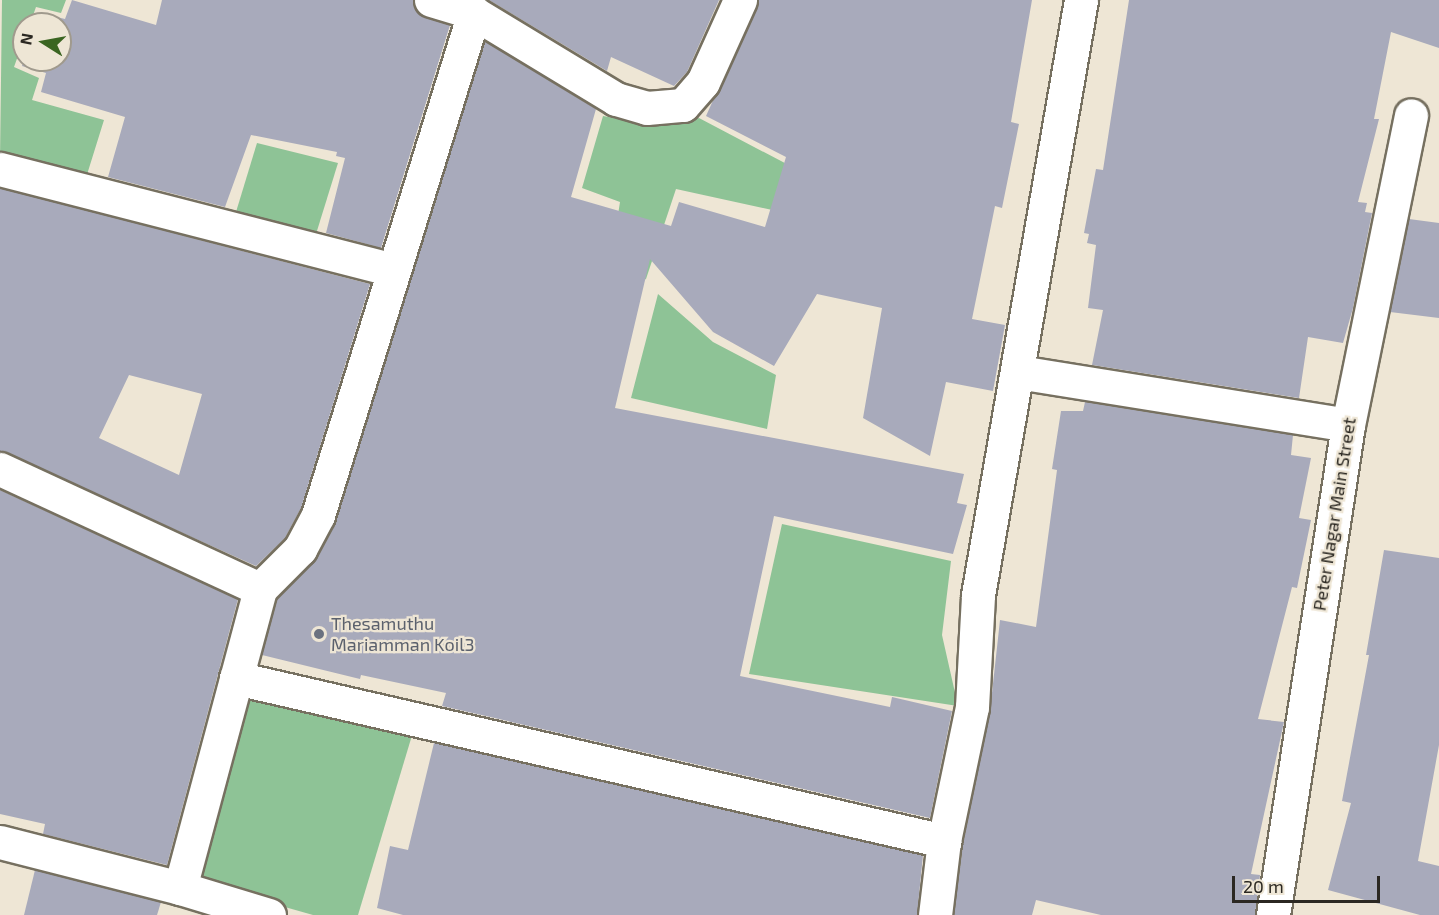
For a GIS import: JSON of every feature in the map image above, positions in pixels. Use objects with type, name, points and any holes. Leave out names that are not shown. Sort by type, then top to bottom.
[{"type":"street","points":[[431,0],[474,13],[616,99],[647,108],[683,105],[703,82],[740,0]]},
{"type":"street","points":[[935,915],[944,841],[972,707],[978,595],[1082,0]]},
{"type":"street","points":[[180,888],[260,589],[300,549],[318,515],[474,13]]},
{"type":"street","name":"Peter Nagar Main Street","points":[[1274,915],[1348,425],[1411,116]]},
{"type":"street","points":[[0,169],[393,270]]},
{"type":"street","points":[[1018,372],[1348,425]]},
{"type":"street","points":[[0,469],[260,589]]},
{"type":"street","points":[[236,678],[944,841]]},
{"type":"street","points":[[0,842],[180,888],[269,915]]},
{"type":"green space","points":[[2,0],[66,0],[61,12],[36,7],[34,12],[12,12],[12,72],[25,72],[39,78],[32,100],[104,120],[85,181],[0,159]]},
{"type":"green space","points":[[603,116],[658,126],[699,118],[819,181],[809,218],[676,189],[646,279],[606,291],[620,202],[582,188]]},
{"type":"green space","points":[[257,143],[338,163],[316,234],[236,212]]},
{"type":"green space","points":[[658,294],[713,342],[776,375],[767,429],[631,398]]},
{"type":"green space","points":[[782,524],[951,561],[942,635],[958,706],[749,674]]},
{"type":"green space","points":[[250,694],[413,732],[358,915],[313,915],[201,883]]},
{"type":"building","points":[[72,0],[156,25],[162,0],[413,0],[418,13],[450,25],[381,248],[326,233],[345,158],[336,156],[337,152],[251,135],[225,207],[108,177],[125,117],[41,92],[46,73],[43,72],[72,72],[72,12],[68,12]]},
{"type":"building","points":[[489,0],[719,0],[687,72],[674,86],[611,57],[607,71]]},
{"type":"building","points":[[758,0],[1032,0],[1011,122],[1019,124],[1002,208],[995,206],[972,319],[1005,325],[993,391],[946,382],[930,456],[863,418],[882,308],[817,294],[774,366],[713,332],[650,259],[615,408],[964,474],[957,503],[967,505],[953,554],[774,516],[740,676],[890,707],[892,697],[952,711],[930,818],[442,706],[446,693],[361,675],[360,679],[262,655],[277,599],[313,562],[336,521],[485,41],[596,109],[571,197],[671,226],[679,202],[765,227],[786,157],[706,116]]},
{"type":"building","points":[[1129,0],[1439,0],[1439,48],[1391,32],[1374,119],[1379,119],[1358,202],[1367,203],[1365,212],[1372,213],[1353,308],[1343,343],[1308,337],[1299,398],[1092,365],[1103,310],[1088,308],[1096,245],[1087,243],[1089,234],[1084,233],[1096,169],[1103,170]]},
{"type":"building","points":[[0,188],[370,284],[301,508],[285,538],[256,566],[0,451]],"holes":[[[129,375],[202,394],[179,475],[99,438]]]},
{"type":"building","points":[[1409,219],[1439,223],[1439,318],[1390,312]]},
{"type":"building","points":[[1085,402],[1293,435],[1291,455],[1311,458],[1299,518],[1311,520],[1297,588],[1292,587],[1258,719],[1284,722],[1251,874],[1260,875],[1255,915],[1101,915],[1036,900],[1032,915],[954,915],[963,844],[990,711],[1000,620],[1036,627],[1057,470],[1052,469],[1061,411],[1083,411]]},
{"type":"building","points":[[0,490],[238,599],[167,865],[43,834],[45,824],[0,814]]},
{"type":"building","points":[[1384,550],[1439,558],[1439,745],[1418,861],[1439,866],[1439,915],[1420,915],[1328,890],[1351,803],[1342,801],[1369,655],[1366,655]]},
{"type":"building","points":[[434,743],[923,855],[917,915],[403,915],[377,908],[390,846],[408,850]]},
{"type":"building","points":[[35,870],[161,902],[157,915],[24,915]]},
{"type":"place","name":"Thesamuthu Mariamman Koil3","points":[[319,634]]}]
